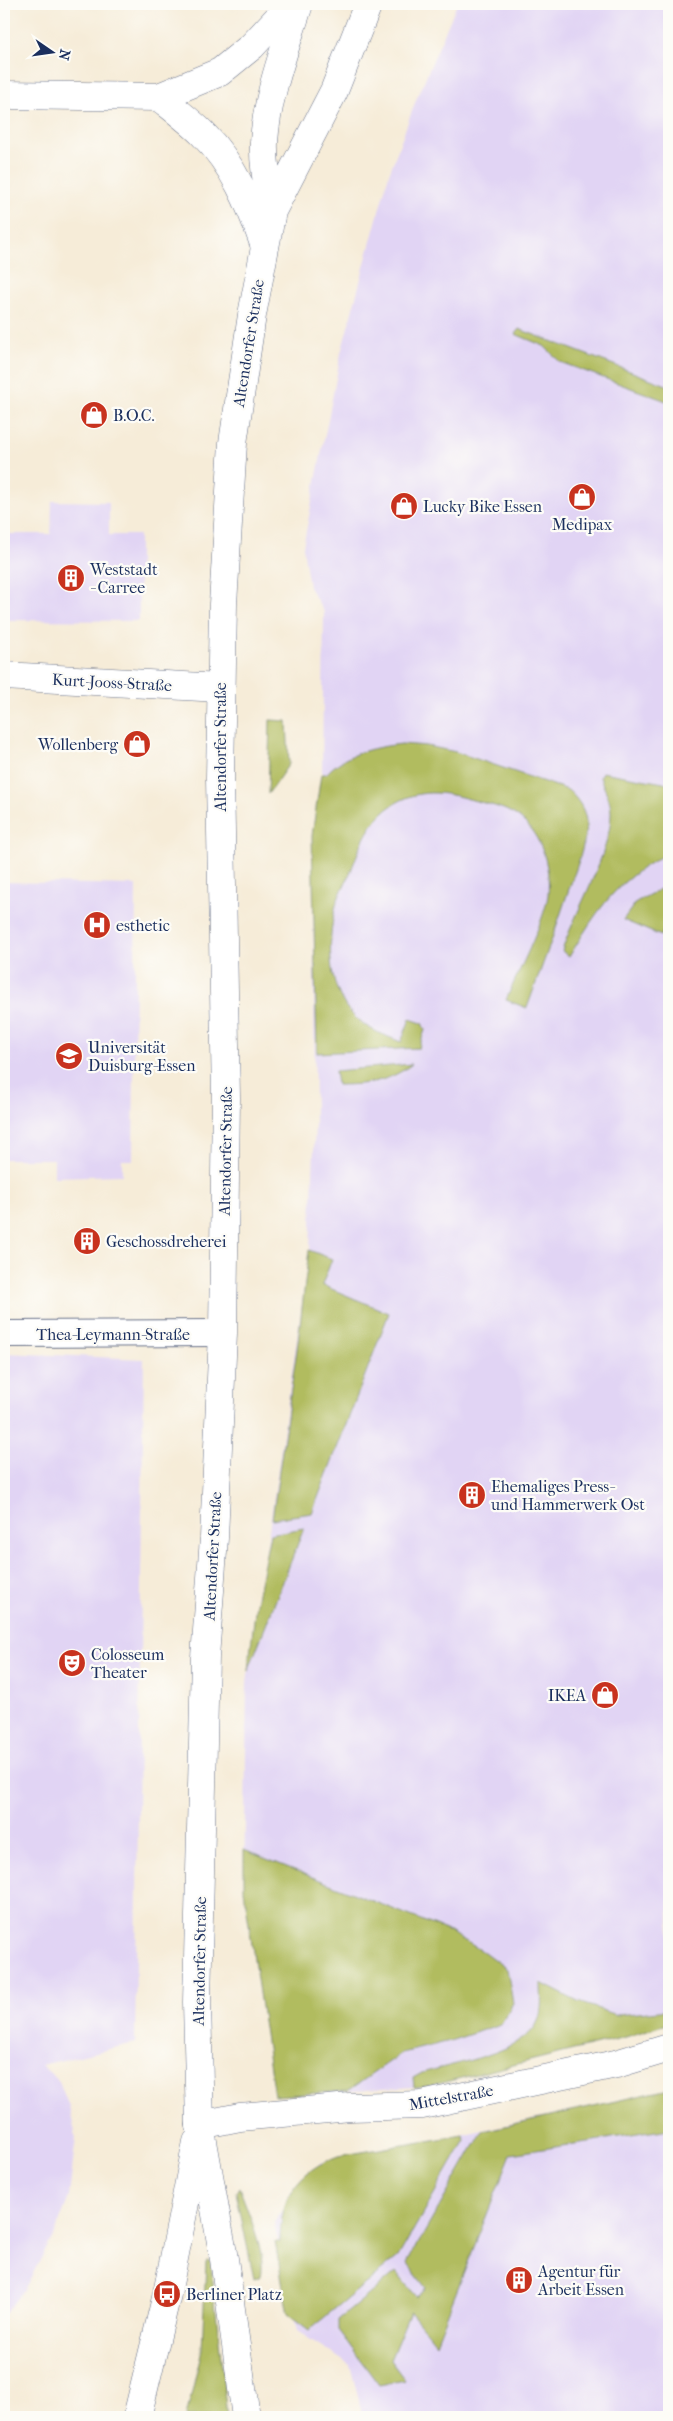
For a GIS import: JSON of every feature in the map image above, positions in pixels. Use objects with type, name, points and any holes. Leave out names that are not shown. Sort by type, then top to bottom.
[{"type":"main road","points":[[4,95],[160,97],[220,72],[252,46],[291,4]]},
{"type":"main road","name":"Altendorfer Straße","points":[[272,211],[265,176],[264,143],[268,108],[298,4]]},
{"type":"main road","name":"Altendorfer Straße","points":[[246,2417],[224,2259],[200,2125],[197,2002],[205,1657],[214,1538],[223,1333],[226,1098],[220,848],[220,688],[233,443],[264,244],[272,211],[334,91],[368,4]]},
{"type":"main road","points":[[160,97],[204,135],[232,171],[250,205],[264,244]]},
{"type":"main road","name":"Kurt-Jooss-Straße","points":[[4,676],[220,688]]},
{"type":"main road","name":"Mittelstraße","points":[[200,2125],[240,2117],[350,2107],[422,2105],[616,2064],[669,2048]]},
{"type":"main road","name":"Altendorfer Straße","points":[[137,2417],[167,2294],[200,2125]]},
{"type":"street","name":"Thea-Leymann-Straße","points":[[4,1334],[223,1333]]},
{"type":"shaded area","points":[[457,4],[669,4],[669,2023],[626,2037],[429,2086],[274,2096],[244,1890],[247,1682],[310,1249],[315,1123],[313,849],[322,774],[324,612],[309,587],[303,547],[341,353],[389,174],[416,100]]},
{"type":"shaded area","name":"Weststadt - Carree","points":[[52,501],[109,502],[109,535],[139,535],[139,621],[4,620],[4,534],[51,534]]},
{"type":"shaded area","name":"Universität Duisburg-Essen","points":[[4,882],[136,885],[133,1160],[122,1160],[122,1175],[54,1177],[54,1159],[4,1159]]},
{"type":"shaded area","name":"Colosseum Theater","points":[[4,1353],[144,1359],[135,2043],[41,2065],[59,2081],[69,2107],[76,2136],[69,2197],[56,2231],[25,2288],[4,2315]]},
{"type":"shaded area","points":[[669,2089],[669,2417],[363,2417],[350,2365],[297,2331],[274,2222],[320,2163],[338,2156],[428,2142]]},
{"type":"green space","points":[[519,329],[669,386],[669,402],[560,362],[544,346],[515,334]]},
{"type":"green space","points":[[270,720],[287,721],[289,764],[268,794]]},
{"type":"green space","points":[[402,744],[427,746],[456,752],[568,790],[578,801],[585,815],[586,826],[582,850],[527,1008],[506,1000],[536,933],[548,895],[548,871],[542,848],[530,828],[522,820],[503,809],[446,794],[426,793],[416,795],[406,798],[387,809],[379,816],[368,832],[336,904],[331,937],[332,967],[340,996],[347,1008],[367,1026],[401,1042],[410,1019],[422,1023],[425,1030],[419,1048],[317,1053],[312,836],[321,774],[326,774],[342,761],[361,752]]},
{"type":"green space","points":[[602,772],[669,784],[669,852],[637,872],[614,893],[590,924],[569,957],[562,951],[599,864],[609,829],[611,808],[600,777]]},
{"type":"green space","points":[[669,884],[669,915],[661,936],[623,920],[636,902]]},
{"type":"green space","points":[[412,1064],[386,1079],[337,1085],[335,1071]]},
{"type":"green space","points":[[309,1250],[332,1259],[322,1285],[389,1313],[312,1513],[272,1519],[297,1349]]},
{"type":"green space","points":[[304,1528],[248,1671],[256,1603],[270,1534]]},
{"type":"green space","points":[[244,1850],[446,1930],[484,1952],[507,1969],[513,2003],[501,2024],[450,2041],[402,2053],[348,2091],[274,2096],[244,1890]]},
{"type":"green space","points":[[541,1983],[578,2002],[617,2015],[669,2010],[669,2023],[626,2037],[429,2086],[414,2087],[413,2078],[422,2073],[469,2061],[504,2049],[531,2032],[541,2012]]},
{"type":"green space","points":[[669,2089],[669,2129],[511,2154],[436,2343],[410,2312],[390,2360],[405,2380],[379,2385],[338,2330],[338,2320],[396,2272],[416,2297],[426,2288],[407,2263],[483,2131]]},
{"type":"green space","points":[[463,2135],[465,2140],[398,2257],[309,2330],[288,2314],[275,2242],[280,2242],[283,2212],[287,2200],[293,2188],[301,2179],[323,2162],[338,2156]]},
{"type":"green space","points":[[239,2187],[259,2244],[261,2256],[261,2276],[254,2279],[236,2192]]},
{"type":"green space","points":[[208,2260],[211,2263],[227,2417],[186,2417],[202,2349],[206,2263]]},
{"type":"place","name":"B.O.C.","points":[[94,415]]},
{"type":"place","name":"Medipax","points":[[582,497]]},
{"type":"place","name":"Lucky Bike Essen","points":[[404,506]]},
{"type":"place","name":"Weststadt - Carree","points":[[71,578]]},
{"type":"place","name":"Wollenberg","points":[[137,744]]},
{"type":"place","name":"esthetic","points":[[97,925]]},
{"type":"place","name":"Universität Duisburg-Essen","points":[[69,1056]]},
{"type":"place","name":"Geschossdreherei","points":[[87,1241]]},
{"type":"place","name":"Ehemaliges Press- und Hammerwerk Ost","points":[[472,1495]]},
{"type":"place","name":"Colosseum Theater","points":[[72,1663]]},
{"type":"place","name":"IKEA","points":[[605,1695]]},
{"type":"place","name":"Agentur für Arbeit Essen","points":[[519,2280]]},
{"type":"place","name":"Berliner Platz","points":[[167,2294]]}]
